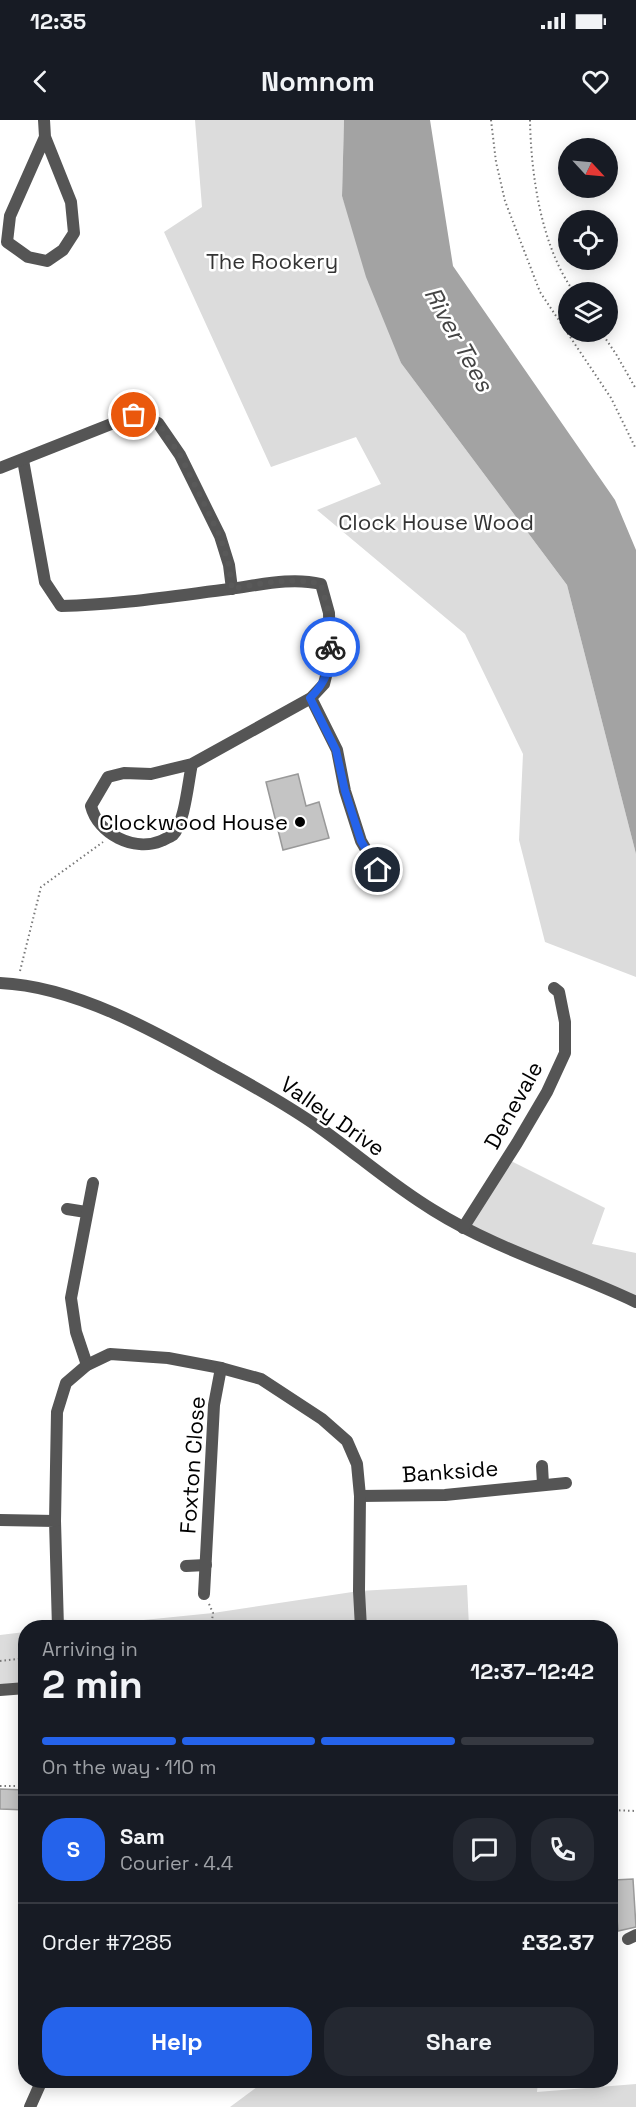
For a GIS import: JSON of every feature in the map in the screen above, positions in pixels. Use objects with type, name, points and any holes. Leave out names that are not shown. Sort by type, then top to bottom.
[{"type":"street","points":[[44,120],[45,137],[71,202],[74,232],[63,250],[47,261],[28,257],[7,242],[10,216],[45,137]]},
{"type":"street","points":[[0,468],[134,415],[158,423],[180,455],[220,536],[229,565],[232,589]]},
{"type":"street","points":[[23,460],[45,582],[61,606],[83,606],[232,589],[266,582],[308,581],[321,584],[329,614],[330,660],[324,684],[310,698],[192,764],[151,774],[124,773],[108,777],[91,806],[94,819],[112,835],[132,843],[149,845],[172,836],[183,817],[185,793],[192,764]]},
{"type":"street","points":[[310,698],[336,750],[345,791],[361,841],[376,867],[386,857]]},
{"type":"street","name":"Valley Drive","points":[[0,983],[50,990],[94,1005],[169,1039],[318,1126],[388,1180],[463,1228],[507,1249],[597,1284],[636,1302]]},
{"type":"street","name":"Denevale","points":[[463,1228],[517,1143],[565,1053],[565,1022],[553,991]]},
{"type":"street","points":[[87,1365],[76,1332],[71,1298],[93,1184]]},
{"type":"street","points":[[67,1209],[86,1212]]},
{"type":"street","points":[[58,1620],[55,1521],[57,1412],[66,1383],[87,1365],[110,1354],[168,1358],[221,1368],[261,1379],[322,1419],[347,1441],[357,1464],[360,1496],[360,1620]]},
{"type":"street","name":"Foxton Close","points":[[204,1594],[214,1405],[221,1368]]},
{"type":"street","points":[[542,1466],[543,1484]]},
{"type":"street","name":"Bankside","points":[[360,1496],[446,1495],[566,1483]]},
{"type":"street","points":[[0,1520],[55,1521]]},
{"type":"street","name":"Foxton Close","points":[[186,1566],[206,1565]]},
{"type":"street","points":[[0,1690],[18,1689]]},
{"type":"street","points":[[30,2107],[38,2088]]},
{"type":"path","points":[[490,120],[505,201],[540,292],[611,398],[636,449]]},
{"type":"path","points":[[530,120],[530,140],[541,218],[566,282]]},
{"type":"path","points":[[608,342],[636,389]]},
{"type":"path","points":[[17,984],[41,887],[112,835]]},
{"type":"path","points":[[204,1594],[213,1613],[213,1620]]},
{"type":"path","points":[[0,1661],[18,1659]]},
{"type":"path","points":[[0,1786],[18,1786]]},
{"type":"path","points":[[618,1810],[636,1811]]},
{"type":"green space","points":[[195,120],[344,120],[342,196],[401,363],[567,585],[636,854],[636,977],[545,942],[519,840],[523,754],[465,634],[317,510],[381,484],[356,437],[271,467],[164,232],[202,207]]},
{"type":"green space","points":[[507,1159],[605,1208],[592,1244],[636,1253],[636,1302],[463,1228]]},
{"type":"green space","points":[[467,1585],[469,1620],[144,1620],[213,1613],[359,1591]]},
{"type":"green space","points":[[18,1633],[18,1689],[0,1690],[0,1635]]},
{"type":"green space","points":[[636,2084],[636,2107],[230,2107],[256,2088],[537,2088],[537,2092],[618,2088],[618,2085]]},
{"type":"water","name":"River Tees","points":[[344,120],[430,120],[453,266],[615,500],[636,550],[636,854],[567,585],[401,363],[366,277],[342,196]]},
{"type":"building","name":"Clockwood House","points":[[298,774],[306,806],[319,802],[329,838],[283,850],[266,782]]},
{"type":"building","points":[[0,1789],[18,1790],[18,1810],[0,1809]]},
{"type":"building","points":[[633,1879],[636,1927],[618,1931],[618,1880]]},
{"type":"way so far","points":[[134,415],[158,423],[180,455],[220,536],[229,565],[232,589],[266,582],[308,581],[321,584],[329,614],[330,647]]},
{"type":"place","name":"Clockwood House","points":[[300,822]]},
{"type":"route","points":[[330,647],[330,660],[324,684],[310,698],[336,750],[345,791],[361,841],[378,870]]},
{"type":"park label","name":"The Rookery","points":[[272,261]]},
{"type":"park label","name":"Clock House Wood","points":[[436,522]]}]
